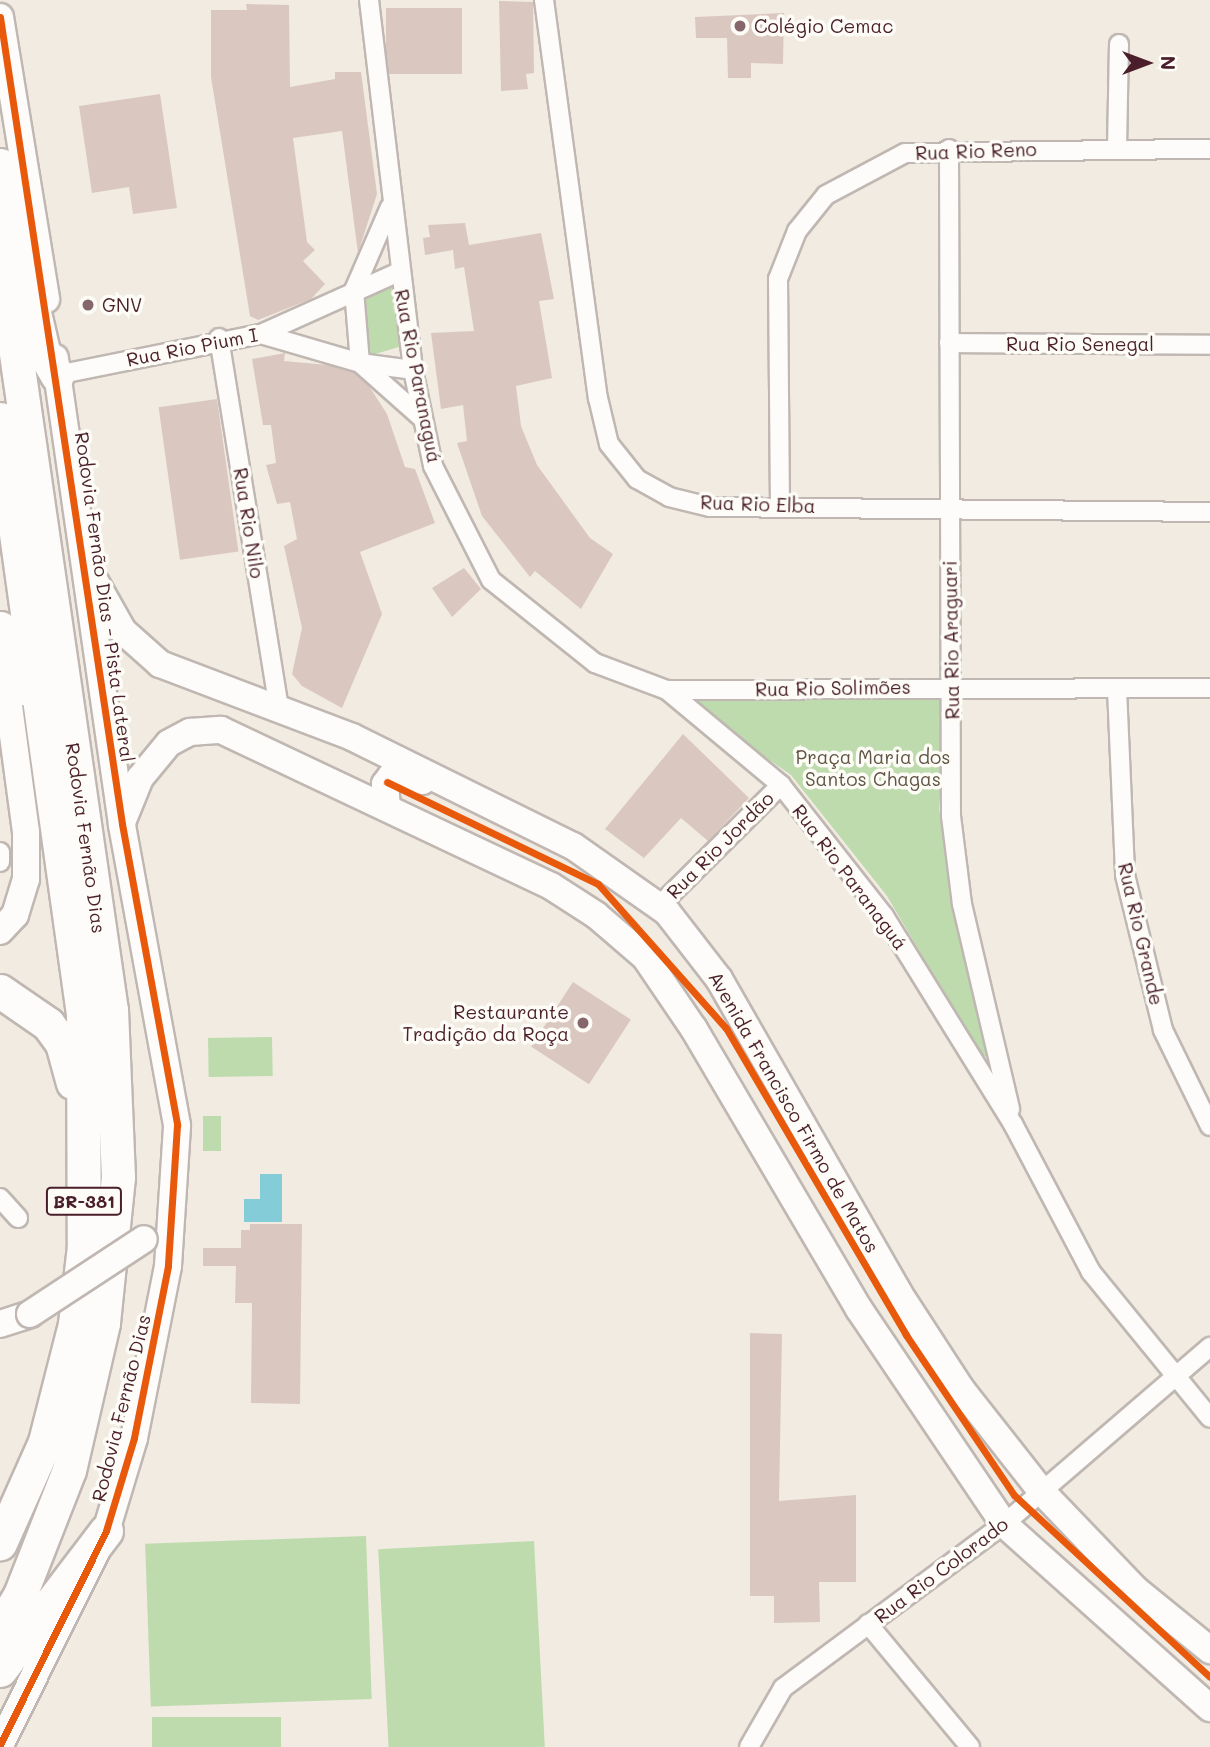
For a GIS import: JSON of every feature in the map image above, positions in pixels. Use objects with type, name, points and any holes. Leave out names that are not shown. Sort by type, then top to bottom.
[{"type":"highway","points":[[0,165],[43,351],[57,376]]},
{"type":"highway","name":"Rodovia Fernão Dias","points":[[0,243],[111,1010],[118,1177],[103,1323],[69,1470],[20,1595],[0,1628]]},
{"type":"highway","name":"Rodovia Fernão Dias","points":[[0,419],[83,1014],[84,1246],[75,1324],[45,1442],[0,1543]]},
{"type":"highway","points":[[0,628],[20,670],[60,847]]},
{"type":"highway","points":[[0,991],[48,1024],[70,1066],[84,1246]]},
{"type":"highway","points":[[0,1670],[106,1531]]},
{"type":"street","name":"Rua Rio Paranaguá","points":[[369,0],[399,272],[423,419],[433,466],[491,580],[595,663],[667,690],[781,785],[884,916],[1013,1124],[1091,1272],[1173,1379],[1210,1418]]},
{"type":"street","name":"Rua Rio Elba","points":[[544,0],[598,398],[609,444],[638,479],[669,497],[710,506],[948,506],[1210,512]]},
{"type":"street","name":"Rodovia Fernão Dias - Pista Lateral","points":[[0,17],[57,376],[122,824],[169,1065],[177,1125],[175,1181]]},
{"type":"street","points":[[1117,148],[1119,44]]},
{"type":"street","name":"Rua Rio Reno","points":[[780,507],[778,279],[797,231],[826,195],[867,168],[905,153],[949,149],[1210,149]]},
{"type":"street","name":"Rua Rio Araguari","points":[[949,149],[951,817],[962,904],[1013,1124]]},
{"type":"street","points":[[391,204],[354,290],[360,363],[423,419]]},
{"type":"street","name":"Rua Rio Pium I","points":[[57,376],[219,338],[261,334],[399,272]]},
{"type":"street","points":[[261,334],[360,363],[413,370]]},
{"type":"street","name":"Rua Rio Nilo","points":[[219,338],[279,708]]},
{"type":"street","name":"Rua Rio Senegal","points":[[949,344],[1210,345]]},
{"type":"street","name":"Avenida Francisco Firmo de Matos","points":[[83,559],[138,648],[160,664],[279,708],[573,846],[659,906],[719,979],[898,1292],[961,1389],[1042,1492],[1135,1588],[1210,1650]]},
{"type":"street","points":[[0,643],[26,832],[26,879],[15,915],[0,931]]},
{"type":"street","name":"Rua Rio Solimões","points":[[667,690],[952,686],[1210,688]]},
{"type":"street","name":"Rua Rio Grande","points":[[1117,689],[1125,875],[1163,1030],[1203,1094],[1210,1126]]},
{"type":"street","points":[[122,824],[140,778],[169,743],[190,732],[221,730],[551,886],[645,957],[859,1309],[1004,1524],[1198,1687],[1210,1708]]},
{"type":"street","points":[[387,807],[385,784],[391,776],[459,791]]},
{"type":"street","name":"Rua Rio Jordão","points":[[659,906],[781,785]]},
{"type":"street","points":[[0,852],[0,862]]},
{"type":"street","points":[[0,1324],[30,1314],[144,1239],[175,1181]]},
{"type":"street","name":"Rodovia Fernão Dias","points":[[1,1746],[106,1531],[159,1326],[175,1181]]},
{"type":"street","points":[[0,1198],[18,1218]]},
{"type":"street","points":[[859,1309],[898,1292]]},
{"type":"street","name":"Rua Rio Colorado","points":[[749,1747],[783,1688],[1004,1524],[1210,1347]]},
{"type":"street","points":[[869,1624],[970,1747]]},
{"type":"green space","points":[[394,286],[402,346],[369,356],[361,295]]},
{"type":"green space","name":"Praça Maria dos Santos Chagas","points":[[700,694],[947,700],[939,809],[956,915],[991,1050],[983,1059],[887,896],[791,775],[698,710]]},
{"type":"green space","points":[[272,1037],[273,1076],[209,1077],[208,1038]]},
{"type":"green space","points":[[203,1116],[221,1116],[221,1151],[203,1151]]},
{"type":"green space","points":[[366,1536],[372,1699],[151,1707],[145,1544]]},
{"type":"green space","points":[[534,1541],[545,1747],[389,1747],[378,1549]]},
{"type":"green space","points":[[152,1717],[281,1717],[281,1747],[152,1747]]},
{"type":"water","points":[[260,1174],[282,1174],[282,1222],[244,1222],[244,1199],[260,1199]]},
{"type":"building","points":[[499,1],[533,2],[534,73],[526,74],[528,89],[501,91]]},
{"type":"building","points":[[246,4],[289,5],[290,87],[335,79],[335,72],[361,72],[377,194],[358,253],[342,131],[293,138],[307,242],[315,250],[303,261],[325,284],[311,299],[258,320],[250,316],[211,77],[211,10],[247,10]]},
{"type":"building","points":[[386,8],[462,8],[462,74],[386,74]]},
{"type":"building","points":[[784,13],[783,64],[751,63],[751,78],[728,78],[727,38],[696,38],[695,17]]},
{"type":"building","points":[[160,94],[177,208],[133,214],[129,187],[92,193],[79,106]]},
{"type":"building","points":[[465,223],[469,245],[541,233],[554,299],[539,301],[552,378],[516,386],[521,426],[537,465],[590,538],[613,554],[581,609],[535,571],[530,577],[482,516],[457,443],[467,441],[463,405],[441,409],[431,333],[474,331],[464,267],[455,269],[453,250],[425,255],[423,238],[430,237],[428,225]]},
{"type":"building","points":[[285,353],[284,361],[328,365],[354,373],[369,386],[387,414],[405,467],[415,469],[435,523],[360,552],[382,614],[342,708],[302,686],[292,674],[302,628],[284,546],[297,539],[290,502],[277,504],[266,465],[276,463],[271,425],[263,425],[252,359]]},
{"type":"building","points":[[217,399],[238,552],[180,560],[159,407]]},
{"type":"building","points":[[464,568],[481,589],[452,617],[432,588]]},
{"type":"building","points":[[683,734],[749,798],[708,841],[681,818],[644,858],[605,829]]},
{"type":"building","points":[[573,982],[631,1020],[589,1084],[531,1047]]},
{"type":"building","points":[[250,1224],[302,1224],[300,1404],[251,1403],[252,1303],[235,1303],[236,1266],[203,1266],[203,1248],[241,1248],[241,1230],[250,1230]]},
{"type":"building","points":[[750,1333],[782,1334],[779,1501],[856,1495],[856,1582],[819,1582],[820,1622],[774,1623],[774,1596],[750,1596]]},
{"type":"cycle path","points":[[0,17],[122,824],[177,1125],[168,1266],[134,1438],[106,1531],[0,1745]]},
{"type":"cycle path","points":[[387,782],[598,884],[726,1028],[906,1335],[1014,1495],[1210,1677]]},
{"type":"place","name":"Colégio Cemac","points":[[740,26]]},
{"type":"place","name":"GNV","points":[[88,305]]},
{"type":"place","name":"Restaurante Tradição da Roça","points":[[583,1023]]}]
